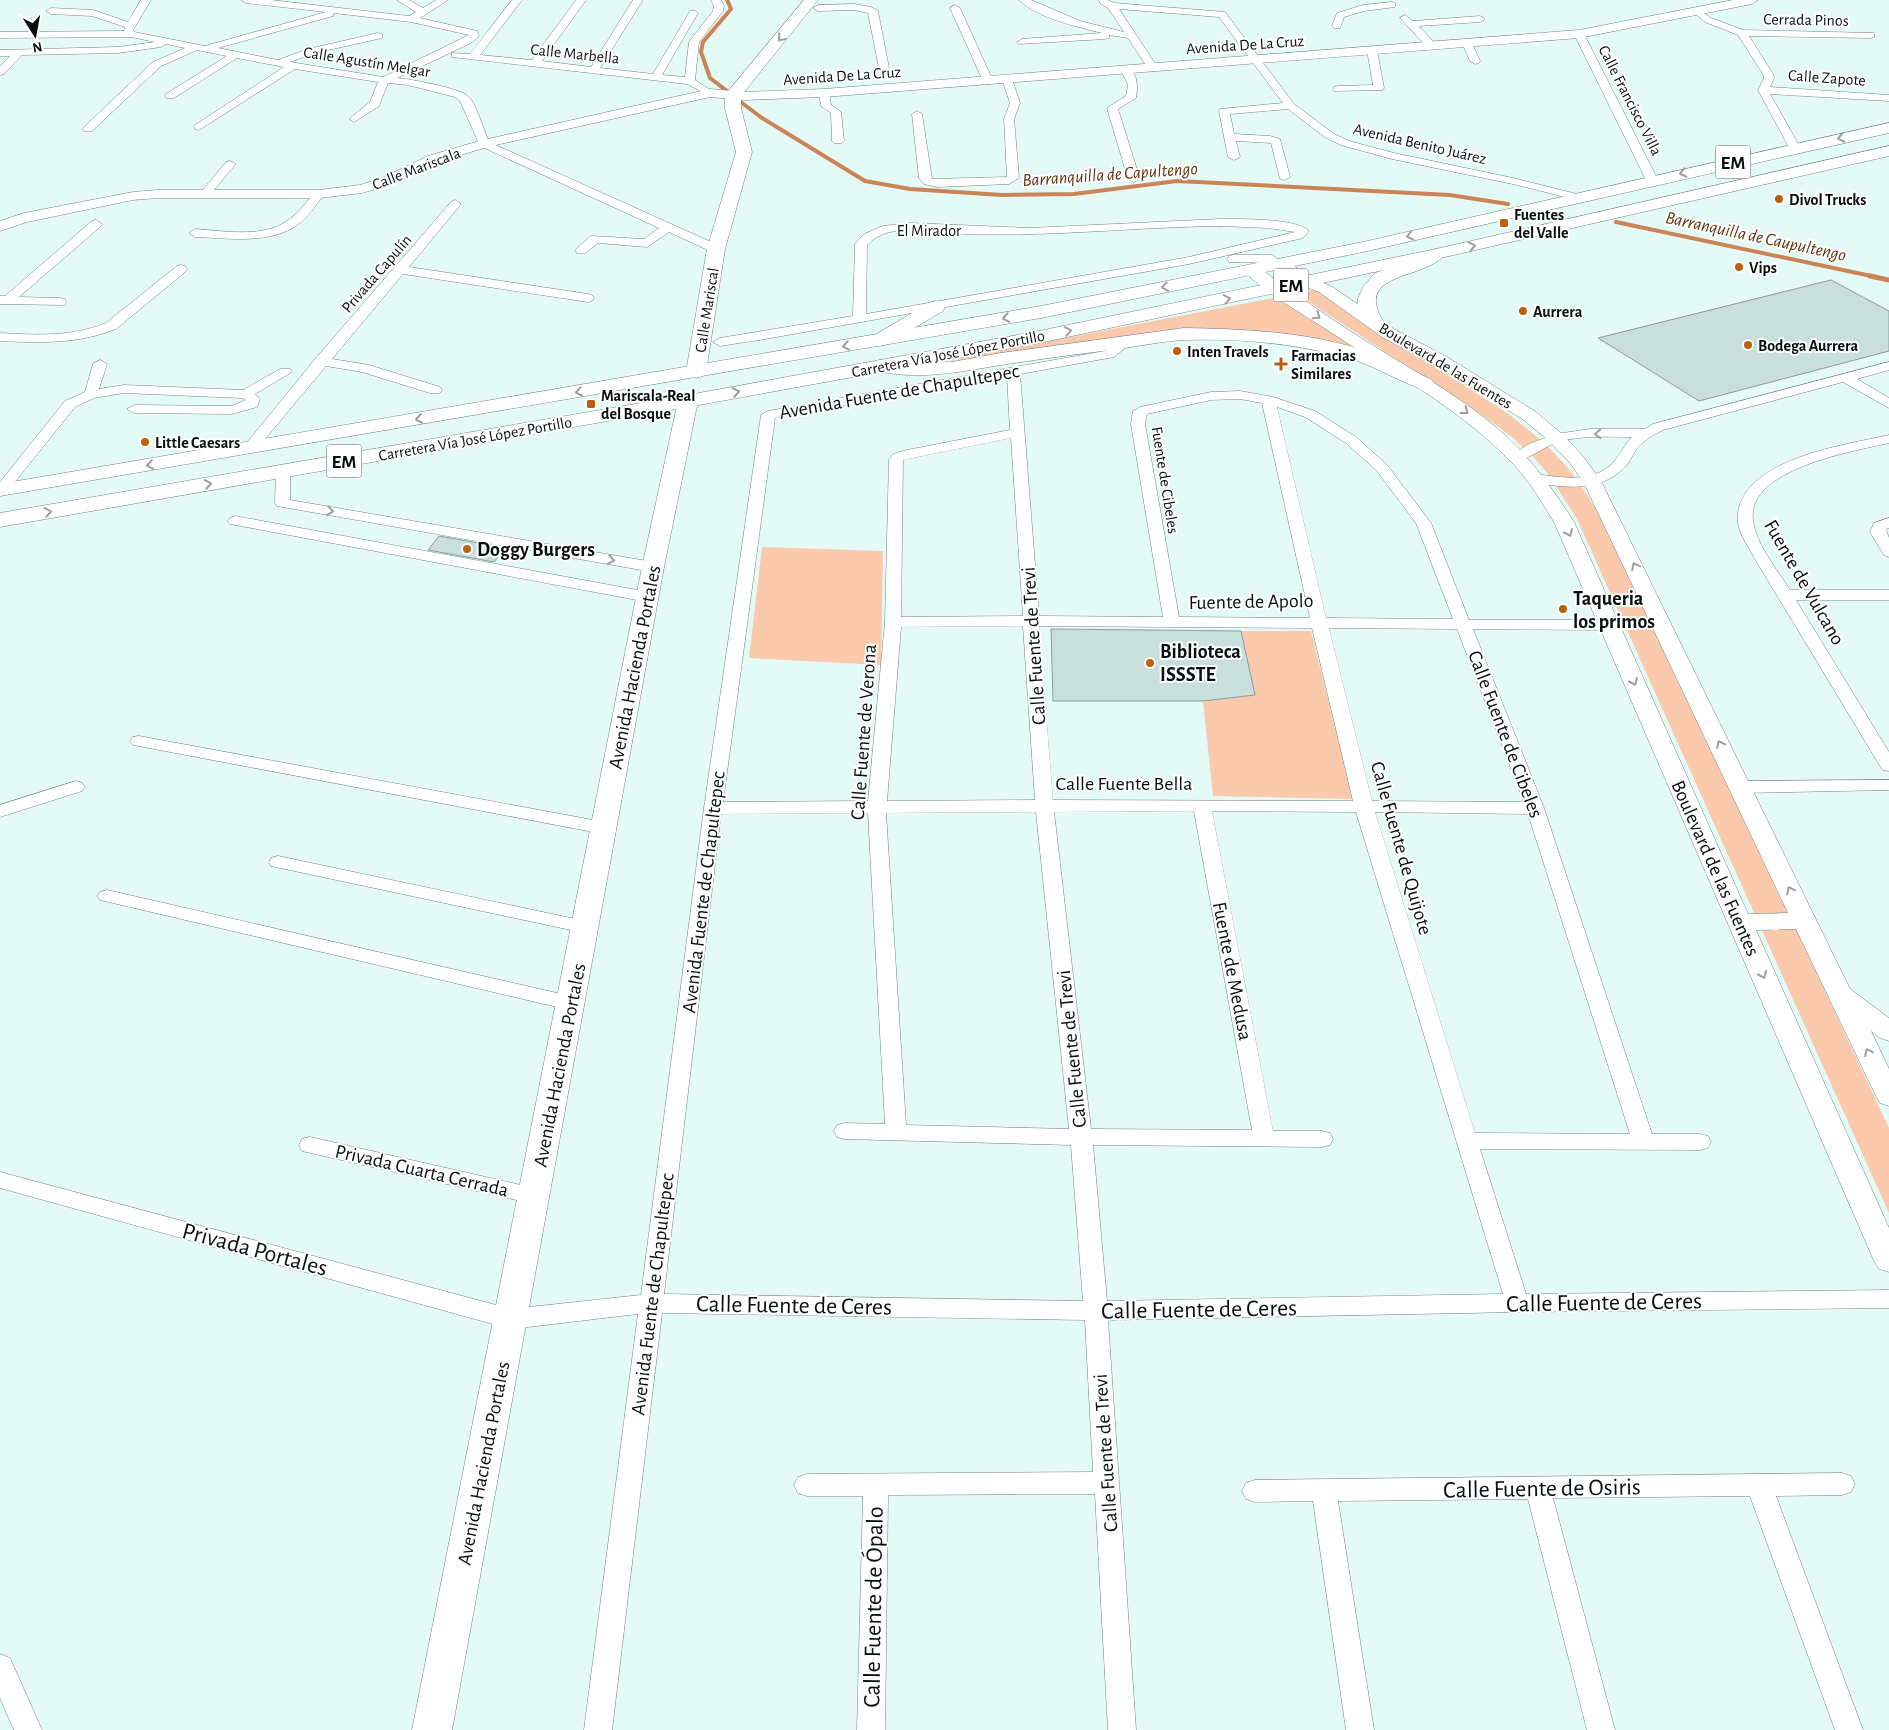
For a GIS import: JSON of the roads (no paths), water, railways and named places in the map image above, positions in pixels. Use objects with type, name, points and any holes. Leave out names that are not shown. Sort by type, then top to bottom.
[{"type":"main road","points":[[787,53],[817,3]]},
{"type":"main road","points":[[716,249],[744,152],[744,140],[737,97],[817,3]]},
{"type":"main road","points":[[737,97],[770,74]]},
{"type":"main road","name":"Carretera Vía José López Portillo","points":[[0,490],[1041,312],[1252,270],[1277,261],[1889,128]]},
{"type":"main road","name":"Carretera Vía José López Portillo","points":[[0,520],[688,401],[880,366],[1276,289],[1889,151]]},
{"type":"main road","name":"Calle Mariscal","points":[[696,372],[716,249]]},
{"type":"main road","points":[[1373,321],[1366,309],[1367,298],[1372,287],[1380,277],[1416,265],[1436,254]]},
{"type":"main road","points":[[880,340],[936,307]]},
{"type":"main road","points":[[880,366],[912,369],[952,368],[1001,359],[1184,334],[1246,335],[1318,345],[1367,358],[1424,383]]},
{"type":"main road","name":"Avenida Hacienda Portales","points":[[432,1730],[653,567],[688,401]]},
{"type":"street","points":[[51,10],[93,13],[130,30],[146,0]]},
{"type":"street","points":[[248,0],[411,19],[473,33],[474,36],[384,80],[375,104],[354,119]]},
{"type":"street","points":[[402,0],[423,12]]},
{"type":"street","points":[[411,19],[443,0]]},
{"type":"street","points":[[473,57],[516,0]]},
{"type":"street","points":[[536,64],[580,0]]},
{"type":"street","points":[[594,70],[638,0]]},
{"type":"street","points":[[690,81],[694,42],[718,11],[719,6],[716,0]]},
{"type":"street","points":[[1024,0],[1053,15],[1126,35]]},
{"type":"street","points":[[1101,0],[1112,6],[1174,5]]},
{"type":"street","name":"Avenida De La Cruz","points":[[737,97],[824,93],[988,81],[1580,34],[1694,6],[1711,8],[1748,0]]},
{"type":"street","points":[[1337,26],[1340,15],[1389,2],[1432,46]]},
{"type":"street","points":[[817,3],[868,8],[873,11],[884,68]]},
{"type":"street","name":"Avenida Benito Juárez","points":[[1174,5],[1224,10],[1254,60],[1290,106],[1330,136],[1345,143],[1392,156],[1513,181],[1577,197]]},
{"type":"street","points":[[1112,6],[1126,35],[1153,68]]},
{"type":"street","points":[[1694,6],[1708,20],[1742,33],[1768,74],[1769,78],[1763,90],[1795,149]]},
{"type":"street","points":[[955,8],[988,81]]},
{"type":"street","points":[[88,129],[157,64],[199,48],[341,11]]},
{"type":"street","points":[[656,77],[694,13]]},
{"type":"street","points":[[1410,24],[1480,19]]},
{"type":"street","points":[[259,25],[278,28]]},
{"type":"street","name":"Calle Agustín Melgar","points":[[0,35],[130,30],[171,42],[293,66],[408,82],[463,96],[484,144]]},
{"type":"street","name":"Cerrada Pinos","points":[[1742,33],[1870,34]]},
{"type":"street","name":"Calle Francisco Villa","points":[[1580,34],[1652,180]]},
{"type":"street","points":[[1022,42],[1126,35]]},
{"type":"street","points":[[279,63],[312,51],[378,36]]},
{"type":"street","name":"Calle Agustín Melgar","points":[[0,53],[118,50],[171,42]]},
{"type":"street","points":[[1467,43],[1475,61]]},
{"type":"street","points":[[1338,89],[1380,88],[1372,50]]},
{"type":"street","points":[[0,72],[19,53]]},
{"type":"street","points":[[170,96],[235,55]]},
{"type":"street","name":"Calle Marbella","points":[[456,55],[690,81]]},
{"type":"street","points":[[199,127],[293,66]]},
{"type":"street","points":[[1126,70],[1133,85],[1131,98],[1112,108],[1134,179]]},
{"type":"street","points":[[917,114],[925,178],[928,182],[937,184],[1002,182],[1013,178],[1009,119],[1015,103],[1006,79]]},
{"type":"street","name":"Calle Mariscala","points":[[690,81],[710,93]]},
{"type":"street","name":"Calle Zapote","points":[[1763,90],[1889,98]]},
{"type":"street","name":"Calle Mariscala","points":[[0,226],[24,218],[134,196],[319,194],[362,189],[386,182],[433,159],[484,144],[710,93],[737,97]]},
{"type":"street","points":[[824,93],[826,106],[836,112],[838,141]]},
{"type":"street","points":[[1234,157],[1224,110],[1290,106]]},
{"type":"street","points":[[1231,137],[1276,141],[1284,178]]},
{"type":"street","points":[[484,144],[716,249]]},
{"type":"street","points":[[205,194],[230,164]]},
{"type":"street","points":[[195,233],[248,236],[287,226],[296,221],[319,194]]},
{"type":"street","name":"Privada Capulín","points":[[321,361],[402,270],[455,204]]},
{"type":"street","name":"El Mirador","points":[[1198,222],[1266,224],[1303,231],[1299,235],[1267,244],[1191,260],[936,307],[859,319],[861,244],[865,237],[879,231],[913,227],[1005,231],[1084,230],[1198,222]]},
{"type":"street","points":[[4,300],[96,224]]},
{"type":"street","points":[[581,250],[595,239],[647,243],[668,227]]},
{"type":"street","points":[[1267,244],[1277,261],[1307,282]]},
{"type":"street","points":[[1191,260],[1277,261]]},
{"type":"street","points":[[0,338],[68,338],[99,332],[111,326],[181,269]]},
{"type":"street","points":[[402,270],[588,298]]},
{"type":"street","points":[[1252,270],[1276,289]]},
{"type":"street","name":"Boulevard de las Fuentes","points":[[1307,282],[1325,289],[1388,333],[1441,361],[1504,398],[1530,416],[1556,438],[1576,459],[1592,481],[1889,1096]]},
{"type":"street","name":"Boulevard de las Fuentes","points":[[1276,289],[1470,414],[1517,456],[1536,478],[1564,522],[1889,1261]]},
{"type":"street","points":[[4,300],[60,302]]},
{"type":"street","points":[[720,342],[859,319]]},
{"type":"street","name":"Avenida Fuente de Chapultepec","points":[[598,1730],[713,808],[768,415],[1109,354],[1117,349],[1116,343]]},
{"type":"street","points":[[250,448],[321,361],[364,368],[434,390]]},
{"type":"street","points":[[91,394],[100,364]]},
{"type":"street","points":[[1517,456],[1535,446],[1556,438],[1577,435],[1646,433],[1673,422],[1889,366]]},
{"type":"street","name":"Calle Fuente de Trevi","points":[[1013,370],[1044,805],[1081,1137],[1096,1311],[1122,1730]]},
{"type":"street","points":[[245,394],[285,372]]},
{"type":"street","points":[[1846,378],[1889,404]]},
{"type":"street","points":[[0,490],[70,404],[91,394],[124,389],[245,394],[253,398],[252,404],[232,410],[134,409]]},
{"type":"street","name":"Fuente de Cibeles","points":[[1172,623],[1138,424],[1140,411],[1211,396],[1240,395],[1268,400]]},
{"type":"street","name":"Calle Fuente de Quijote","points":[[1268,400],[1364,807],[1517,1303]]},
{"type":"street","name":"Calle Fuente de Cibeles","points":[[1268,400],[1310,414],[1351,440],[1382,468],[1423,523],[1535,808],[1644,1142]]},
{"type":"street","name":"Calle Fuente de Verona","points":[[896,1132],[877,808],[893,622],[896,460],[898,457],[907,454],[1016,433]]},
{"type":"street","points":[[1536,478],[1564,482],[1592,481],[1614,471],[1621,464],[1630,449],[1646,433]]},
{"type":"street","name":"Fuente de Vulcano","points":[[1889,439],[1814,458],[1786,468],[1763,482],[1749,498],[1745,513],[1747,530],[1889,766]]},
{"type":"street","points":[[282,471],[282,503],[653,567]]},
{"type":"street","points":[[235,521],[648,597]]},
{"type":"street","points":[[1889,523],[1879,526],[1878,532],[1889,552]]},
{"type":"street","points":[[1785,595],[1889,595]]},
{"type":"street","name":"Fuente de Apolo","points":[[893,622],[1031,620],[1172,623],[1319,622],[1609,625]]},
{"type":"street","points":[[139,741],[604,828]]},
{"type":"street","points":[[1741,787],[1889,785]]},
{"type":"street","points":[[0,811],[76,787]]},
{"type":"street","name":"Calle Fuente Bella","points":[[713,808],[1044,805],[1535,808]]},
{"type":"street","name":"Fuente de Medusa","points":[[1202,805],[1264,1138]]},
{"type":"street","points":[[278,862],[585,927]]},
{"type":"street","points":[[107,896],[570,1003]]},
{"type":"street","points":[[1740,922],[1805,921]]},
{"type":"street","points":[[1839,992],[1889,1032]]},
{"type":"street","points":[[845,1132],[1081,1137],[1322,1139]]},
{"type":"street","points":[[1467,1141],[1700,1142]]},
{"type":"street","name":"Privada Cuarta Cerrada","points":[[310,1145],[534,1196]]},
{"type":"street","name":"Privada Portales","points":[[0,1180],[510,1319]]},
{"type":"street","name":"Calle Fuente de Ceres","points":[[510,1319],[651,1303],[1096,1311],[1517,1303],[1889,1299]]},
{"type":"street","name":"Calle Fuente de Ópalo","points":[[807,1485],[1107,1483]]},
{"type":"street","name":"Calle Fuente de Ópalo","points":[[870,1730],[876,1484]]},
{"type":"street","points":[[1842,1484],[1759,1485],[1849,1730]]},
{"type":"street","name":"Calle Fuente de Osiris","points":[[1256,1491],[1759,1485]]},
{"type":"street","points":[[1538,1488],[1601,1730]]},
{"type":"street","points":[[1324,1490],[1360,1730]]},
{"type":"street","points":[[0,1667],[28,1730]]},
{"type":"waterway","name":"Barranquilla de Capultengo","points":[[727,0],[731,9],[703,42],[701,52],[710,78],[727,91]]},
{"type":"waterway","name":"Barranquilla de Capultengo","points":[[738,100],[762,118],[865,181],[910,189],[1002,195],[1074,194],[1177,181],[1450,195],[1508,204]]},
{"type":"waterway","name":"Barranquilla de Caupultengo","points":[[1616,222],[1876,277]]},
{"type":"waterway","name":"Barranquilla de Caupultengo","points":[[1870,276],[1889,280]]},
{"type":"place","name":"Divol Trucks","points":[[1779,199]]},
{"type":"place","name":"Fuentes del Valle","points":[[1504,223]]},
{"type":"place","name":"Vips","points":[[1739,267]]},
{"type":"place","name":"Aurrera","points":[[1523,311]]},
{"type":"place","name":"Bodega Aurrera","points":[[1748,345]]},
{"type":"place","name":"Inten Travels","points":[[1177,351]]},
{"type":"place","name":"Farmacias Similares","points":[[1281,364]]},
{"type":"place","name":"Mariscala-Real del Bosque","points":[[591,404]]},
{"type":"place","name":"Little Caesars","points":[[145,442]]},
{"type":"place","name":"Doggy Burgers","points":[[467,549]]},
{"type":"place","name":"Taqueria los primos","points":[[1563,609]]},
{"type":"place","name":"Biblioteca ISSSTE","points":[[1150,663]]}]
